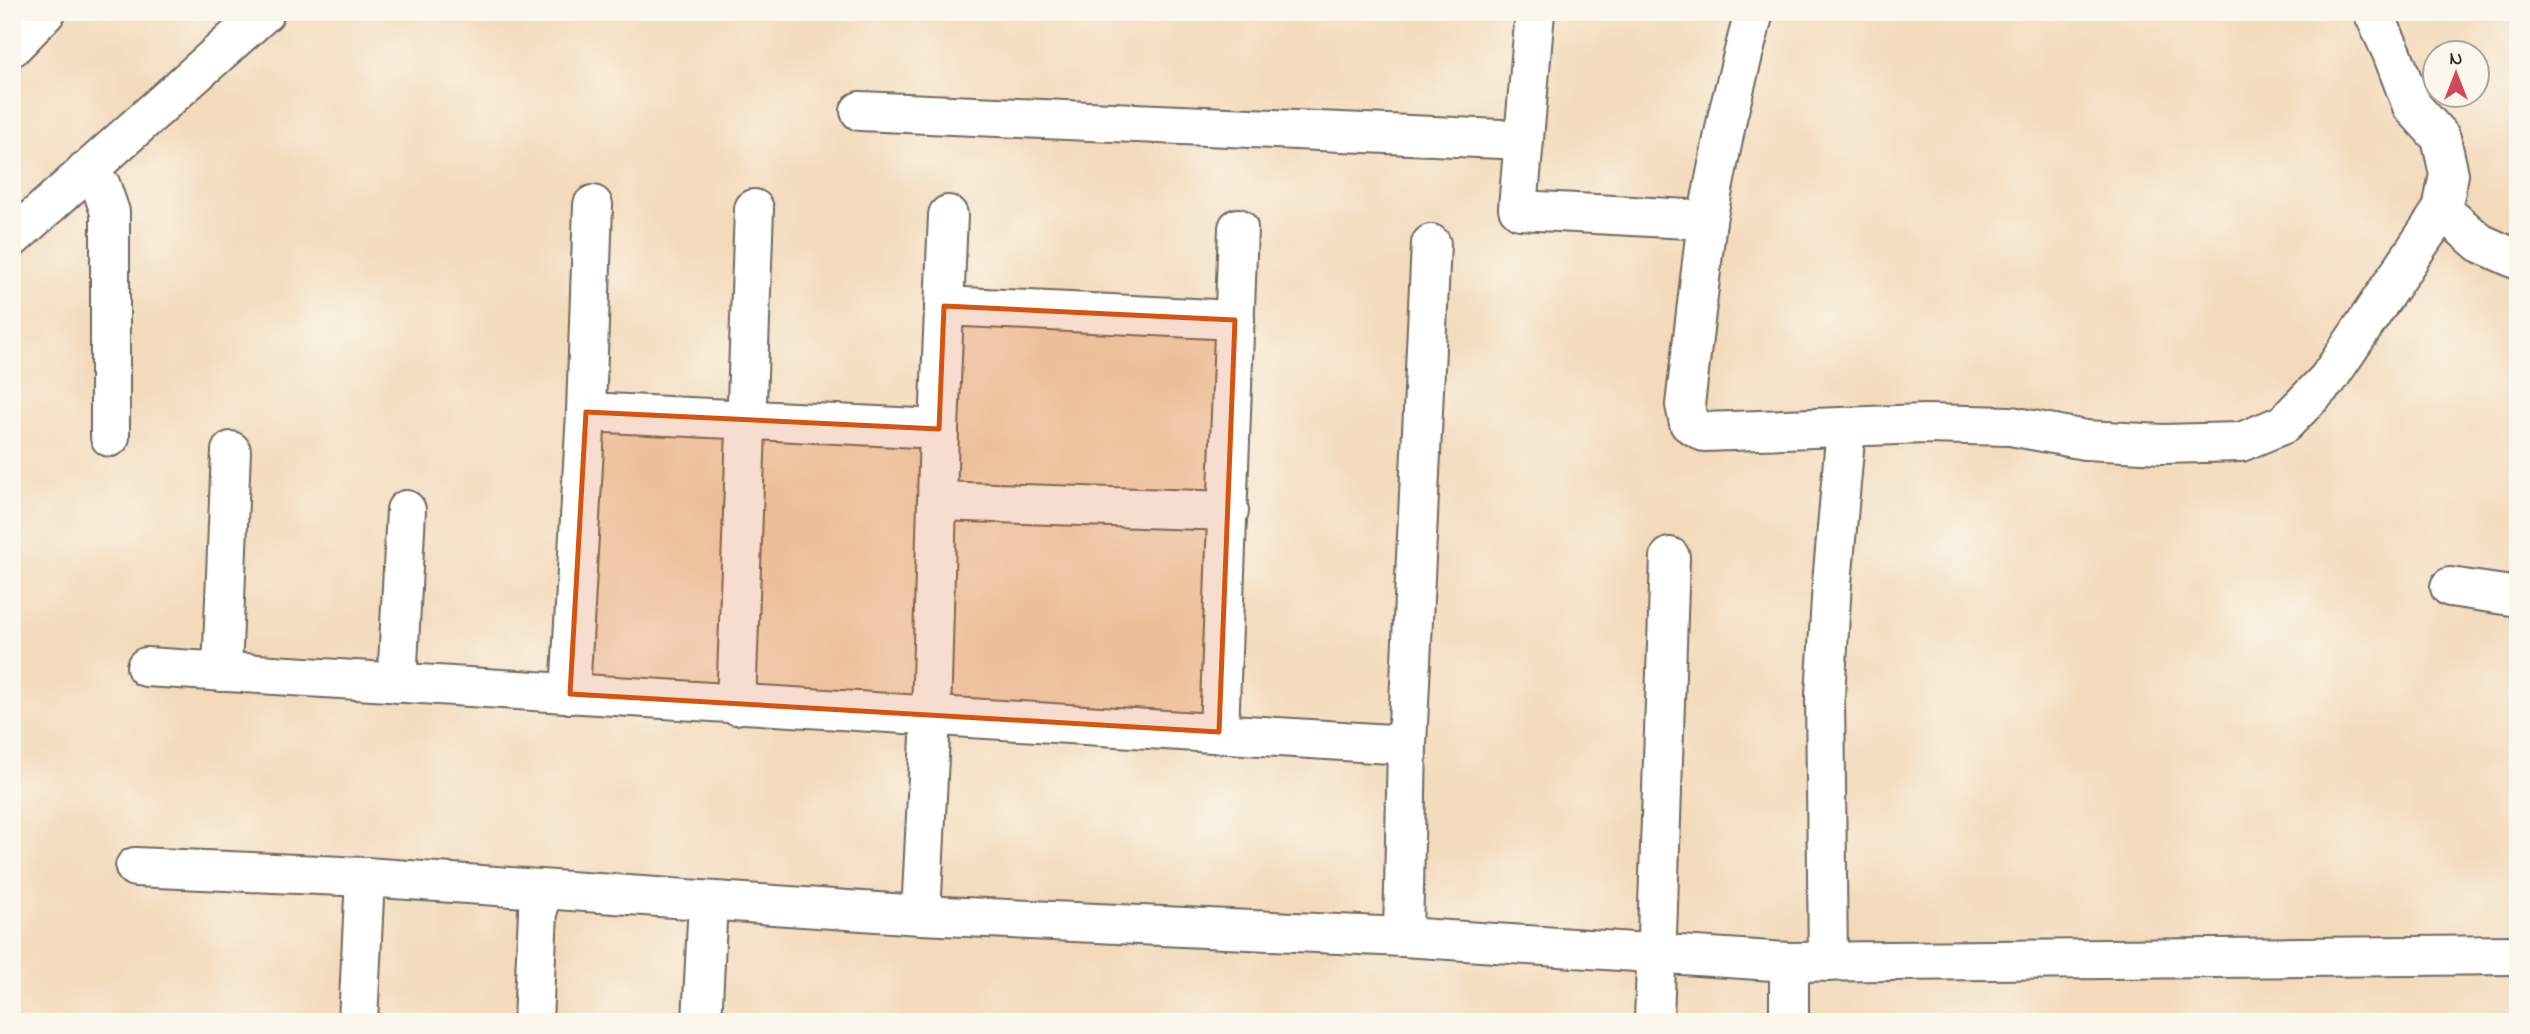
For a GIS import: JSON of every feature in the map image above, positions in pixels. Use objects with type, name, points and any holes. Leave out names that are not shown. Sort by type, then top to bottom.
[{"type":"main road","points":[[12,47],[46,12]]},
{"type":"main road","points":[[12,238],[265,12]]},
{"type":"main road","points":[[1535,12],[1518,208],[1523,212],[1707,220]]},
{"type":"main road","points":[[1754,12],[1728,114],[1707,220],[1685,405],[1689,423],[1704,432],[1925,424],[2011,426],[2085,440],[2163,444],[2241,442],[2284,424],[2328,379],[2442,210],[2449,174],[2441,138],[2412,107],[2373,12]]},
{"type":"main road","points":[[860,111],[1524,140]]},
{"type":"main road","points":[[85,171],[101,186],[110,212],[110,437]]},
{"type":"main road","points":[[570,694],[586,412],[593,205]]},
{"type":"main road","points":[[736,705],[754,209]]},
{"type":"main road","points":[[2442,210],[2480,243],[2518,260]]},
{"type":"main road","points":[[920,915],[931,717],[948,215]]},
{"type":"main road","points":[[1219,732],[1238,228]]},
{"type":"main road","points":[[1403,937],[1406,745],[1432,244]]},
{"type":"main road","points":[[944,306],[1235,320]]},
{"type":"main road","points":[[586,412],[939,429]]},
{"type":"main road","points":[[1828,962],[1825,695],[1846,428]]},
{"type":"main road","points":[[222,672],[231,451]]},
{"type":"main road","points":[[937,501],[1229,511]]},
{"type":"main road","points":[[397,683],[407,510]]},
{"type":"main road","points":[[1654,1022],[1654,954],[1670,557]]},
{"type":"main road","points":[[2450,587],[2518,597]]},
{"type":"main road","points":[[146,667],[1406,745]]},
{"type":"main road","points":[[135,867],[365,877],[920,915],[1403,937],[1789,962],[2518,955]]},
{"type":"main road","points":[[358,1022],[365,877]]},
{"type":"main road","points":[[533,1022],[538,889]]},
{"type":"main road","points":[[702,1022],[708,901]]},
{"type":"main road","points":[[1789,962],[1789,1022]]},
{"type":"highlighted area","points":[[944,306],[1235,320],[1219,732],[570,694],[586,412],[939,429]]}]
